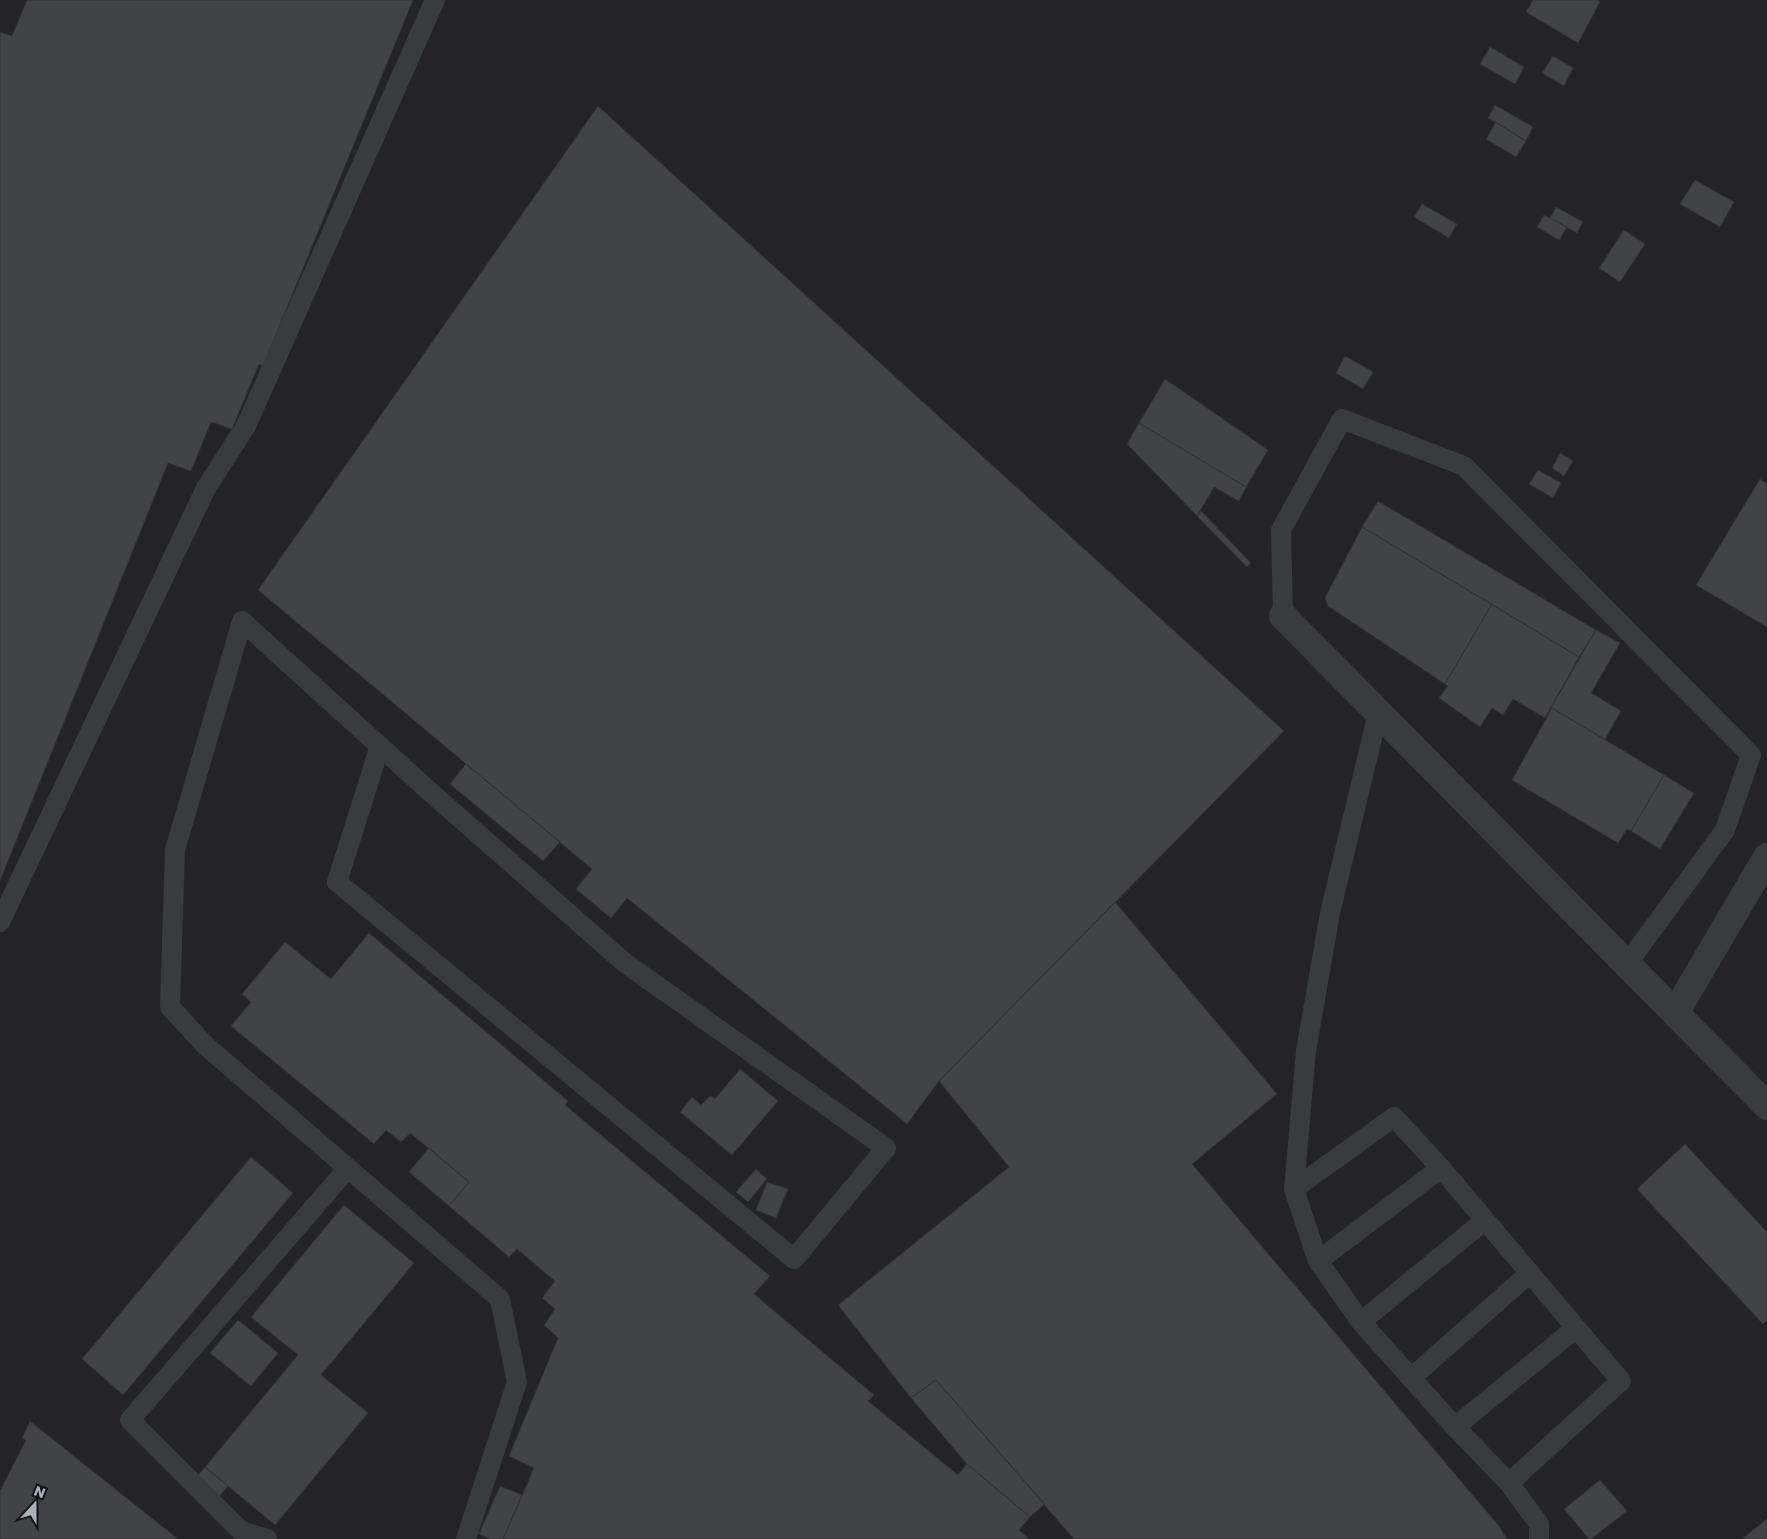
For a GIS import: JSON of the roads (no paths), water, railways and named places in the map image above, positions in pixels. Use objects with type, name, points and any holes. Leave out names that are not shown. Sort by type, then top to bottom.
[{"type":"street","points":[[1283,616],[1767,1106]]},
{"type":"street","points":[[1675,1014],[1767,856]]},
{"type":"lane","points":[[0,922],[206,488],[246,426],[435,0]]},
{"type":"lane","points":[[1283,616],[1280,530],[1342,419],[1464,466],[1751,755],[1725,830],[1626,964]]},
{"type":"lane","points":[[380,746],[337,882],[794,1259],[886,1148],[625,963],[242,621],[175,850],[170,1007],[206,1046],[500,1299],[517,1382],[466,1539]]},
{"type":"lane","points":[[1378,713],[1330,913],[1306,1050],[1294,1189],[1318,1261],[1362,1322],[1455,1427],[1509,1483],[1538,1524],[1540,1539]]},
{"type":"lane","points":[[1294,1189],[1394,1117],[1441,1168],[1621,1381],[1509,1483]]},
{"type":"lane","points":[[267,1539],[241,1531],[130,1420],[348,1168]]},
{"type":"lane","points":[[1318,1261],[1441,1168]]},
{"type":"lane","points":[[1362,1322],[1484,1221]]},
{"type":"lane","points":[[1411,1378],[1530,1273]]},
{"type":"lane","points":[[1455,1427],[1576,1328]]}]
